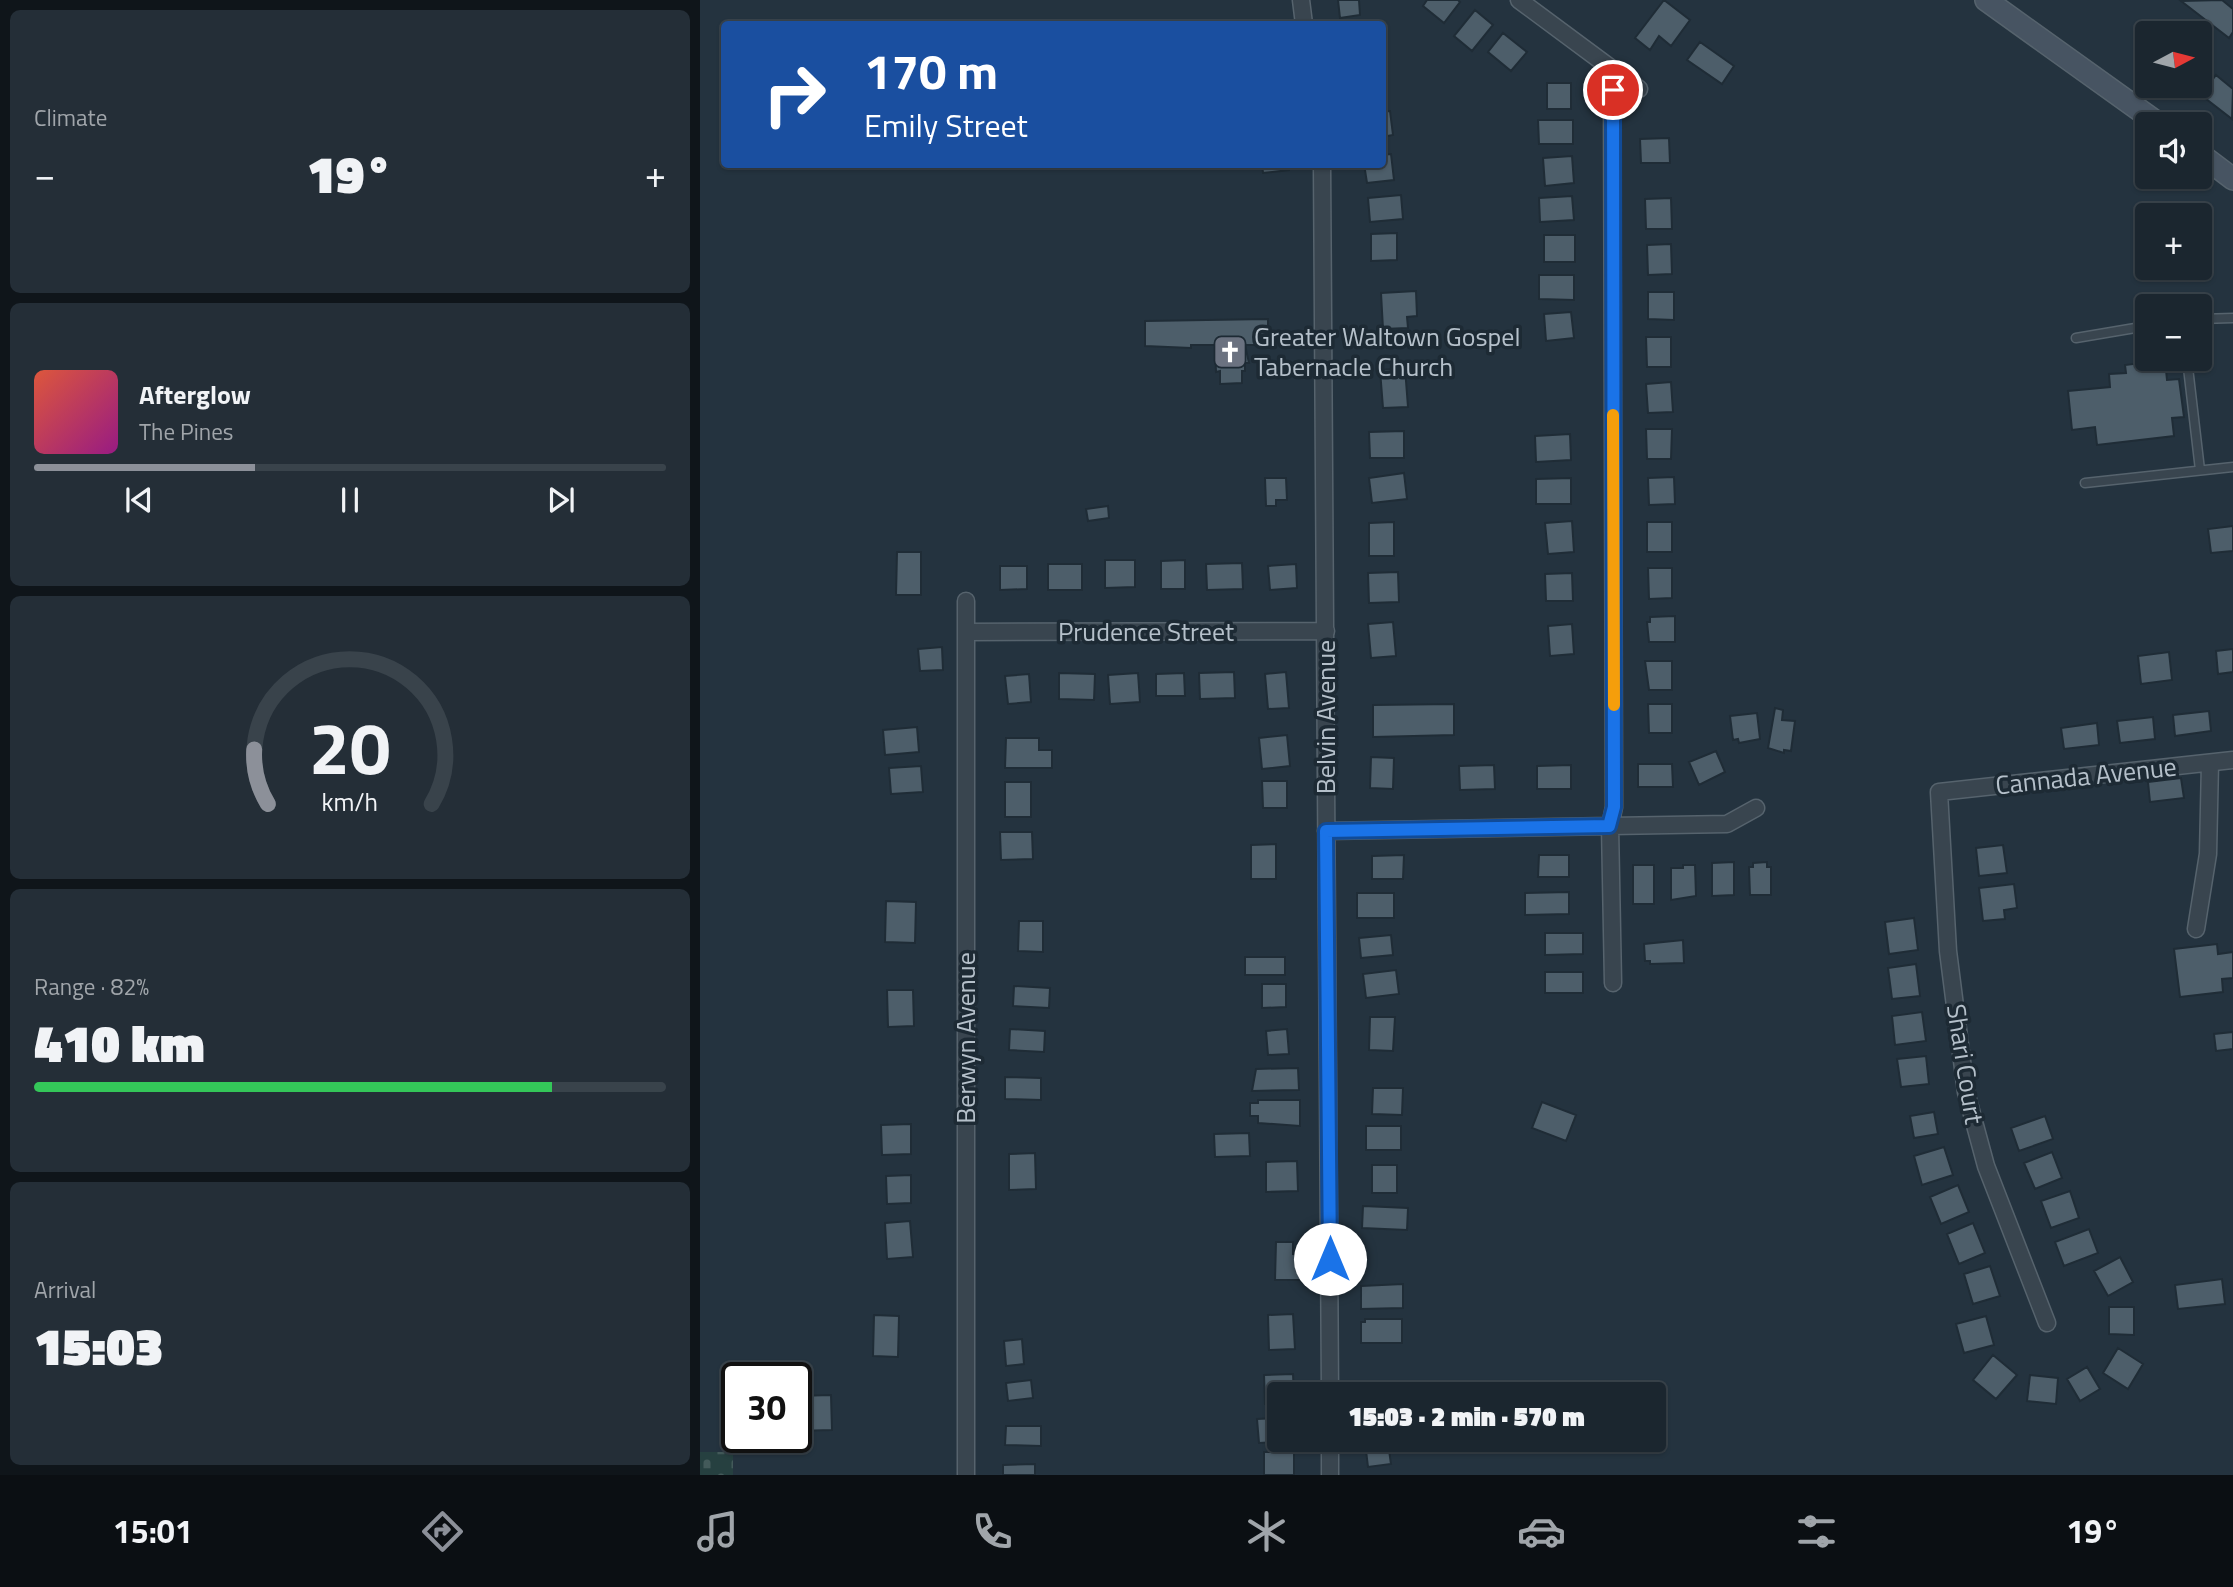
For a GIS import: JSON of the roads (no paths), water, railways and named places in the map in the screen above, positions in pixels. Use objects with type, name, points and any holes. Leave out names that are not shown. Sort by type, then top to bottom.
[{"type":"street","points":[[1301,0],[1304,21]]},
{"type":"street","points":[[1519,0],[1639,89]]},
{"type":"street","points":[[1986,0],[2142,112]]},
{"type":"street","points":[[1612,70],[1614,807],[1609,826],[1613,983]]},
{"type":"street","points":[[2212,163],[2233,179]]},
{"type":"street","name":"Belvin Avenue","points":[[1322,168],[1330,1382]]},
{"type":"street","name":"Berwyn Avenue","points":[[966,601],[966,1475]]},
{"type":"street","name":"Prudence Street","points":[[966,632],[1326,631]]},
{"type":"street","name":"Cannada Avenue","points":[[1939,792],[2233,760]]},
{"type":"street","points":[[2196,929],[2208,854],[2210,763]]},
{"type":"street","name":"Shari Court","points":[[1939,792],[1948,951],[1966,1092],[1986,1166],[2047,1323]]},
{"type":"street","points":[[1326,831],[1727,824],[1756,808]]},
{"type":"street","points":[[1330,1452],[1330,1475]]},
{"type":"lane","points":[[2212,319],[2233,318]]},
{"type":"lane","points":[[2076,338],[2135,328]]},
{"type":"lane","points":[[2188,371],[2200,470]]},
{"type":"lane","points":[[2085,483],[2233,467]]},
{"type":"place","name":"Greater Waltown Gospel Tabernacle Church","points":[[1230,352]]}]
